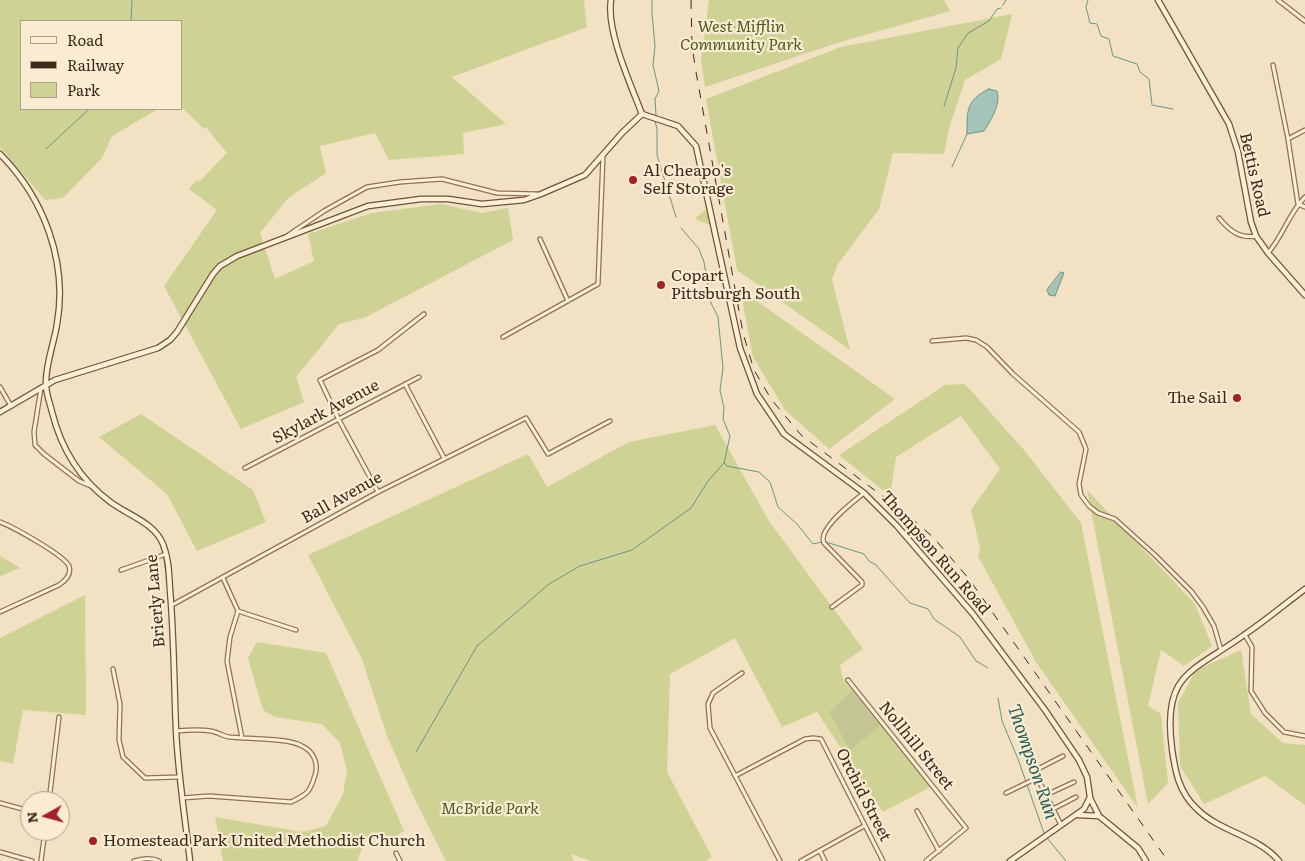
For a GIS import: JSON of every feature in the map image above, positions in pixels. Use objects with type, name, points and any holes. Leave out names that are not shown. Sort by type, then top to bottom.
[{"type":"street","points":[[0,412],[64,377],[158,348],[170,340],[177,332],[213,274],[220,266],[236,256],[368,206],[421,199],[448,199],[482,204],[524,200],[585,175],[622,133],[642,114],[615,39],[610,8],[611,0]]},
{"type":"street","name":"Bettis Road","points":[[1158,0],[1229,124],[1238,152],[1251,222],[1256,236],[1268,253],[1305,295]]},
{"type":"street","points":[[1278,0],[1305,21]]},
{"type":"street","points":[[1272,65],[1288,139],[1298,204]]},
{"type":"street","name":"Thompson Run Road","points":[[642,114],[678,126],[696,146],[740,348],[757,394],[784,434],[864,493],[897,526],[954,591],[1010,662],[1079,760],[1086,777],[1090,797],[1099,816],[1138,848],[1146,861]]},
{"type":"street","points":[[1288,139],[1305,130]]},
{"type":"street","name":"Brierly Lane","points":[[0,154],[31,191],[46,221],[54,249],[59,275],[59,304],[57,324],[44,387],[62,442],[73,463],[92,486],[110,502],[150,527],[158,535],[166,554],[172,605],[179,777],[190,861]]},
{"type":"street","points":[[503,337],[598,284],[603,155]]},
{"type":"street","points":[[287,236],[324,211],[367,187],[442,179],[497,193],[541,194]]},
{"type":"street","points":[[1268,253],[1276,244],[1298,204],[1305,197]]},
{"type":"street","points":[[1298,204],[1305,207]]},
{"type":"street","points":[[1219,218],[1228,228],[1241,236],[1256,236]]},
{"type":"street","points":[[540,239],[568,301]]},
{"type":"street","points":[[378,492],[339,420],[320,380],[378,350],[424,314]]},
{"type":"street","points":[[932,341],[966,338],[976,340],[987,347],[1013,374],[1079,432],[1086,450],[1079,484],[1079,490],[1083,498],[1098,513],[1115,518],[1191,591],[1214,626],[1221,650]]},
{"type":"street","name":"Skylark Avenue","points":[[245,468],[419,377]]},
{"type":"street","points":[[405,384],[444,458]]},
{"type":"street","points":[[0,387],[11,406]]},
{"type":"street","points":[[44,387],[34,432],[35,445],[79,481],[92,486]]},
{"type":"street","name":"Ball Avenue","points":[[172,605],[378,492],[526,418],[548,454],[610,421]]},
{"type":"street","points":[[832,607],[862,585],[862,582],[823,541],[823,534],[841,512],[864,493]]},
{"type":"street","points":[[0,522],[13,527],[60,557],[68,565],[70,572],[66,580],[59,585],[0,612]]},
{"type":"street","points":[[121,570],[166,554]]},
{"type":"street","points":[[223,578],[238,611],[230,637],[227,661],[242,738]]},
{"type":"street","points":[[1278,861],[1259,844],[1203,815],[1188,800],[1177,776],[1170,729],[1170,716],[1173,698],[1180,682],[1188,673],[1245,635],[1305,589]]},
{"type":"street","points":[[238,611],[296,630]]},
{"type":"street","points":[[1245,635],[1252,647],[1251,691],[1265,713],[1284,732],[1305,736]]},
{"type":"street","points":[[113,669],[120,704],[119,740],[122,757],[145,778],[179,777]]},
{"type":"street","points":[[742,673],[713,693],[708,704],[710,728],[780,861]]},
{"type":"street","name":"Nollhill Street","points":[[848,680],[966,828],[939,851]]},
{"type":"street","points":[[50,791],[59,717]]},
{"type":"street","points":[[176,731],[212,731],[226,737],[290,742],[302,745],[312,752],[318,767],[311,789],[302,797],[291,802],[209,796],[182,798]]},
{"type":"street","name":"Orchid Street","points":[[735,776],[805,739],[821,739],[883,861]]},
{"type":"street","points":[[1061,825],[1034,771],[1063,756]]},
{"type":"street","points":[[1006,793],[1037,778]]},
{"type":"street","points":[[1046,795],[1074,782]]},
{"type":"street","points":[[1053,809],[1076,797]]},
{"type":"street","points":[[1010,861],[1077,815],[1084,809],[1090,797]]},
{"type":"street","points":[[0,803],[20,808]]},
{"type":"street","points":[[917,811],[939,851],[926,861]]},
{"type":"street","points":[[1077,815],[1099,816]]},
{"type":"street","points":[[800,861],[864,826]]},
{"type":"street","points":[[41,861],[44,841]]},
{"type":"street","points":[[820,851],[825,861]]},
{"type":"street","points":[[0,852],[32,861]]},
{"type":"street","points":[[396,853],[400,861]]},
{"type":"street","points":[[134,861],[143,859],[159,861]]},
{"type":"green space","points":[[0,0],[584,0],[587,27],[452,77],[506,124],[463,133],[464,154],[389,160],[375,133],[320,146],[326,173],[288,198],[260,233],[275,279],[314,261],[308,234],[372,213],[441,204],[482,213],[508,208],[513,240],[364,318],[339,324],[296,377],[304,402],[241,429],[164,286],[217,210],[189,189],[197,180],[199,182],[227,153],[206,127],[204,129],[182,108],[182,20],[20,20],[20,110],[156,110],[112,136],[102,158],[63,198],[45,200],[0,147]]},
{"type":"green space","name":"West Mifflin Community Park","points":[[709,0],[944,0],[950,11],[837,43],[705,87],[701,61]]},
{"type":"green space","points":[[1012,14],[1001,59],[965,80],[949,128],[944,154],[893,153],[879,209],[838,264],[832,280],[850,350],[737,270],[706,99],[841,47]]},
{"type":"green space","points":[[706,210],[712,223],[710,225],[697,220],[696,217]]},
{"type":"green space","points":[[740,289],[895,399],[829,449],[785,410],[753,357]]},
{"type":"green space","points":[[965,384],[1024,450],[1081,523],[1138,808],[1036,662],[978,556],[980,548],[971,510],[1000,469],[961,416],[896,457],[890,496],[839,455],[945,385]]},
{"type":"green space","points":[[141,414],[253,490],[266,522],[197,551],[167,494],[99,437]]},
{"type":"green space","name":"McBride Park","points":[[715,425],[769,521],[863,649],[840,665],[843,679],[932,786],[883,812],[817,712],[782,727],[735,638],[670,674],[667,772],[712,857],[705,861],[591,861],[571,854],[574,861],[446,861],[411,791],[387,736],[362,659],[308,555],[528,454],[547,487],[629,442]]},
{"type":"green space","points":[[1087,490],[1195,604],[1212,646],[1184,666],[1161,650],[1148,706],[1161,714],[1168,783],[1148,804]]},
{"type":"green space","points":[[0,556],[20,568],[0,576]]},
{"type":"green space","points":[[85,595],[86,715],[23,710],[13,764],[0,761],[0,638]]},
{"type":"green space","points":[[257,642],[326,653],[404,831],[388,841],[367,838],[357,861],[223,861],[215,817],[302,832],[326,826],[343,794],[347,771],[340,743],[322,724],[275,717],[263,710],[248,658]]},
{"type":"green space","points":[[1241,650],[1251,714],[1283,743],[1305,745],[1305,805],[1265,776],[1204,804],[1180,766],[1178,703],[1196,670]]},
{"type":"green space","points":[[852,691],[880,726],[850,750],[829,712]]},
{"type":"water","points":[[989,89],[997,91],[998,96],[992,117],[984,131],[967,134],[969,107],[976,97]]},
{"type":"water","points":[[1061,272],[1064,273],[1055,296],[1049,295],[1047,290]]},
{"type":"waterway","points":[[131,20],[132,0]]},
{"type":"waterway","name":"Thompson Run","points":[[652,0],[655,46],[653,65],[659,91],[655,99],[656,115]]},
{"type":"waterway","points":[[1003,5],[1006,0]]},
{"type":"waterway","points":[[1088,0],[1086,7],[1090,23],[1097,24],[1101,36],[1109,39],[1113,56],[1137,64],[1140,72],[1149,79],[1152,105],[1173,109]]},
{"type":"waterway","points":[[944,106],[956,68],[958,48],[968,33],[989,21],[997,9],[1001,8]]},
{"type":"waterway","points":[[46,149],[88,110]]},
{"type":"waterway","name":"Thompson Run","points":[[655,121],[657,129],[657,155],[676,217]]},
{"type":"waterway","points":[[952,167],[967,134]]},
{"type":"waterway","name":"Thompson Run","points":[[681,228],[699,249],[704,262],[711,303],[718,317],[723,368],[720,390],[724,408],[723,419],[730,436],[724,463],[727,466],[759,472],[770,482],[778,507],[797,524],[813,544],[822,542]]},
{"type":"waterway","points":[[416,752],[477,646],[549,584],[580,566],[632,550],[691,508],[708,481],[724,463]]},
{"type":"waterway","name":"Thompson Run","points":[[826,542],[864,554],[910,603],[928,609],[934,619],[960,637],[976,661],[988,668]]},
{"type":"waterway","name":"Thompson Run","points":[[998,698],[1002,721],[1018,759],[1044,833]]},
{"type":"waterway","name":"Thompson Run","points":[[1047,838],[1066,861]]},
{"type":"railway","points":[[691,0],[692,46],[696,72],[743,333],[754,370],[771,399],[801,435],[905,513],[933,537],[969,579],[1168,861]]},
{"type":"place","name":"Al Cheapo's Self Storage","points":[[633,180]]},
{"type":"place","name":"Copart Pittsburgh South","points":[[661,285]]},
{"type":"place","name":"The Sail","points":[[1237,398]]},
{"type":"place","name":"Homestead Park United Methodist Church","points":[[93,841]]}]
